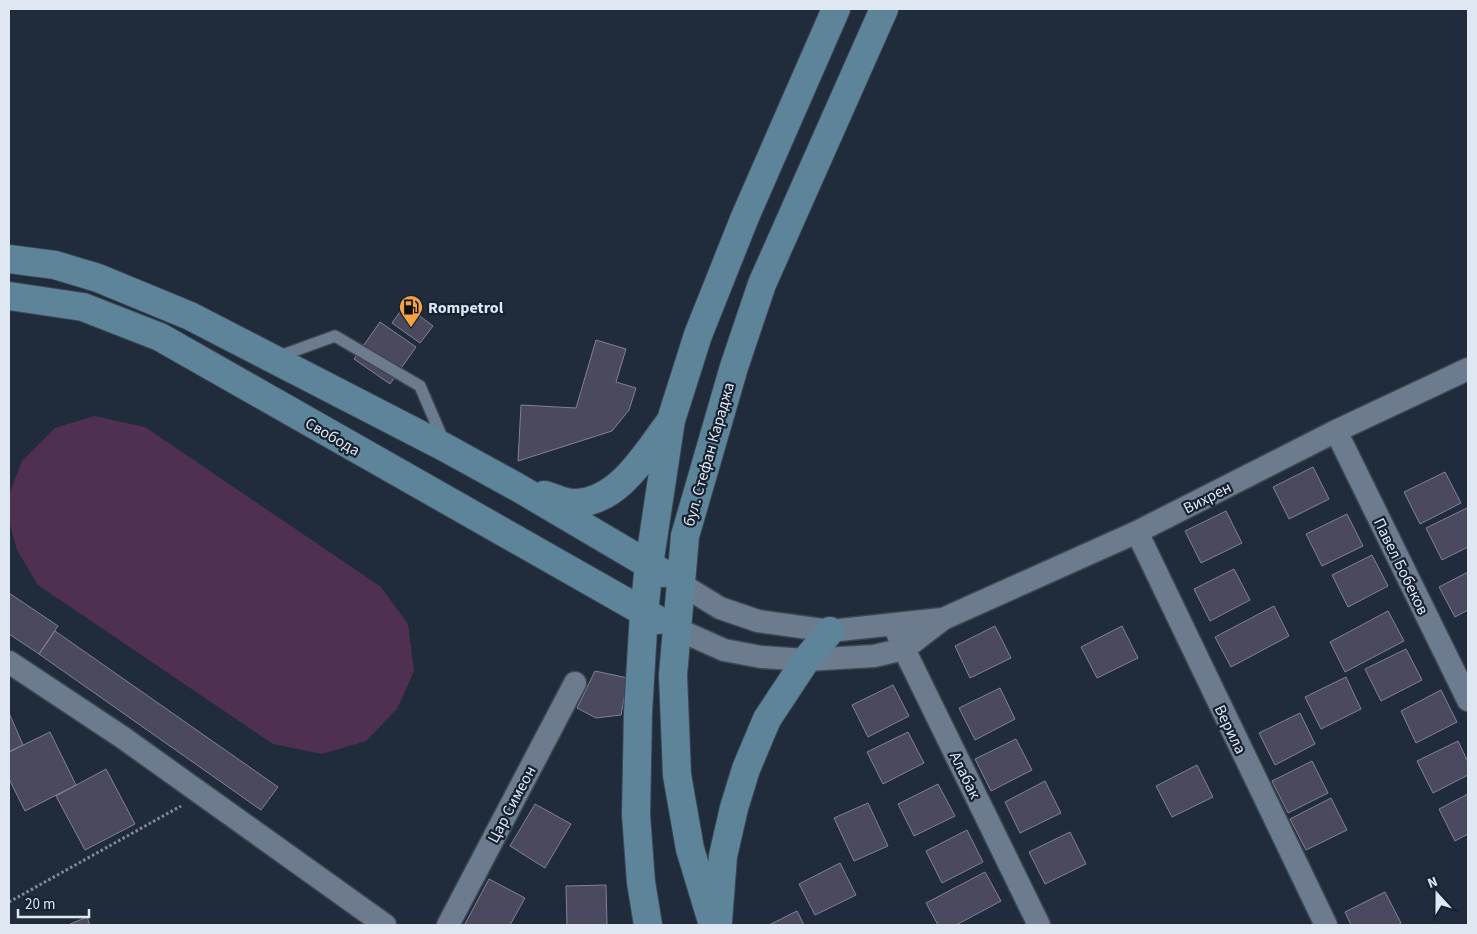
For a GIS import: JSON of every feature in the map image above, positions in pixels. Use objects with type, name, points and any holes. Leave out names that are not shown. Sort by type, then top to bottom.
[{"type":"street","name":"бул. Стефан Караджа","points":[[648,925],[641,882],[636,815],[638,713],[649,565],[671,420],[698,336],[745,217],[836,9]]},
{"type":"street","name":"бул. Стефан Караджа","points":[[713,925],[690,849],[677,775],[673,675],[685,536],[734,367],[762,284],[884,9]]},
{"type":"street","points":[[9,260],[55,265],[98,278],[190,316],[446,448],[720,608],[758,621],[830,631],[943,619]]},
{"type":"street","name":"Свобода","points":[[9,296],[83,307],[160,337],[644,613],[677,629]]},
{"type":"street","name":"Вихрен","points":[[943,619],[1137,532],[1336,431],[1468,369]]},
{"type":"street","points":[[517,488],[573,503],[602,497],[629,475],[671,420]]},
{"type":"street","name":"Павел Бобеков","points":[[1336,431],[1468,700]]},
{"type":"street","name":"Верила","points":[[1137,532],[1326,925]]},
{"type":"street","points":[[677,629],[724,650],[761,657],[806,660],[874,656],[904,648],[943,619]]},
{"type":"street","name":"Алабак","points":[[894,625],[1039,925]]},
{"type":"street","points":[[718,925],[723,856],[734,808],[746,769],[767,719],[806,660],[830,631]]},
{"type":"street","points":[[9,662],[122,737],[386,925]]},
{"type":"street","name":"Цар Симеон","points":[[448,925],[575,683]]},
{"type":"lane","points":[[273,358],[334,336],[420,386],[446,448]]},
{"type":"path","points":[[9,902],[202,794]]},
{"type":"shaded area","points":[[94,416],[145,427],[381,587],[408,624],[414,671],[397,709],[366,741],[322,754],[273,744],[38,585],[17,550],[9,521],[9,495],[22,461],[55,428]]},
{"type":"building","points":[[405,305],[433,326],[420,343],[392,323]]},
{"type":"building","points":[[380,322],[416,347],[390,384],[354,359]]},
{"type":"building","points":[[596,340],[626,349],[616,382],[636,388],[629,410],[612,431],[518,461],[521,405],[576,408]]},
{"type":"building","points":[[1313,467],[1329,499],[1289,519],[1273,487]]},
{"type":"building","points":[[1445,472],[1461,503],[1420,524],[1404,492]]},
{"type":"building","points":[[1467,508],[1468,547],[1442,560],[1426,528]]},
{"type":"building","points":[[1226,511],[1242,543],[1201,563],[1185,531]]},
{"type":"building","points":[[1347,514],[1363,546],[1322,566],[1306,534]]},
{"type":"building","points":[[1372,555],[1388,586],[1348,607],[1332,575]]},
{"type":"building","points":[[1234,569],[1250,600],[1210,621],[1194,589]]},
{"type":"building","points":[[1468,572],[1468,610],[1455,617],[1439,587]]},
{"type":"building","points":[[9,593],[58,626],[39,654],[9,634]]},
{"type":"building","points":[[1274,606],[1289,636],[1231,667],[1215,637]]},
{"type":"building","points":[[1388,611],[1404,641],[1345,672],[1330,642]]},
{"type":"building","points":[[995,626],[1011,658],[970,678],[955,646]]},
{"type":"building","points":[[1122,626],[1138,658],[1097,678],[1081,647]]},
{"type":"building","points":[[55,631],[278,787],[261,810],[39,654]]},
{"type":"building","points":[[1406,649],[1422,680],[1381,701],[1365,669]]},
{"type":"building","points":[[595,671],[628,678],[621,715],[596,718],[577,708]]},
{"type":"building","points":[[1346,677],[1361,709],[1321,729],[1305,697]]},
{"type":"building","points":[[893,685],[909,716],[868,737],[852,705]]},
{"type":"building","points":[[1000,688],[1015,719],[975,740],[959,708]]},
{"type":"building","points":[[1441,690],[1457,722],[1416,743],[1401,711]]},
{"type":"building","points":[[9,713],[23,745],[9,752]]},
{"type":"building","points":[[1300,713],[1315,744],[1275,765],[1259,733]]},
{"type":"building","points":[[50,732],[76,785],[25,811],[9,779],[9,752]]},
{"type":"building","points":[[908,732],[924,763],[883,784],[867,752]]},
{"type":"building","points":[[1016,739],[1032,770],[991,791],[975,759]]},
{"type":"building","points":[[1458,741],[1468,762],[1468,775],[1433,793],[1417,761]]},
{"type":"building","points":[[1312,761],[1328,793],[1288,813],[1272,781]]},
{"type":"building","points":[[1197,765],[1213,797],[1172,817],[1156,786]]},
{"type":"building","points":[[106,769],[135,824],[85,850],[56,796]]},
{"type":"building","points":[[1045,781],[1061,813],[1020,833],[1005,802]]},
{"type":"building","points":[[938,784],[955,816],[914,836],[898,804]]},
{"type":"building","points":[[1468,794],[1468,834],[1455,841],[1439,809]]},
{"type":"building","points":[[1331,798],[1347,830],[1306,850],[1290,819]]},
{"type":"building","points":[[868,803],[888,846],[854,861],[834,818]]},
{"type":"building","points":[[535,804],[571,824],[545,868],[510,846]]},
{"type":"building","points":[[967,830],[983,862],[942,883],[926,851]]},
{"type":"building","points":[[1070,832],[1086,864],[1045,884],[1029,852]]},
{"type":"building","points":[[840,863],[856,895],[815,915],[799,884]]},
{"type":"building","points":[[985,872],[1001,901],[956,925],[938,925],[926,903]]},
{"type":"building","points":[[489,879],[525,898],[510,925],[465,924]]},
{"type":"building","points":[[606,885],[607,925],[567,925],[566,886]]},
{"type":"building","points":[[1385,892],[1401,923],[1398,925],[1351,925],[1345,912]]},
{"type":"building","points":[[797,911],[804,925],[769,925]]},
{"type":"building","points":[[87,917],[90,925],[68,925]]},
{"type":"place","name":"Rompetrol","points":[[411,328]]}]
